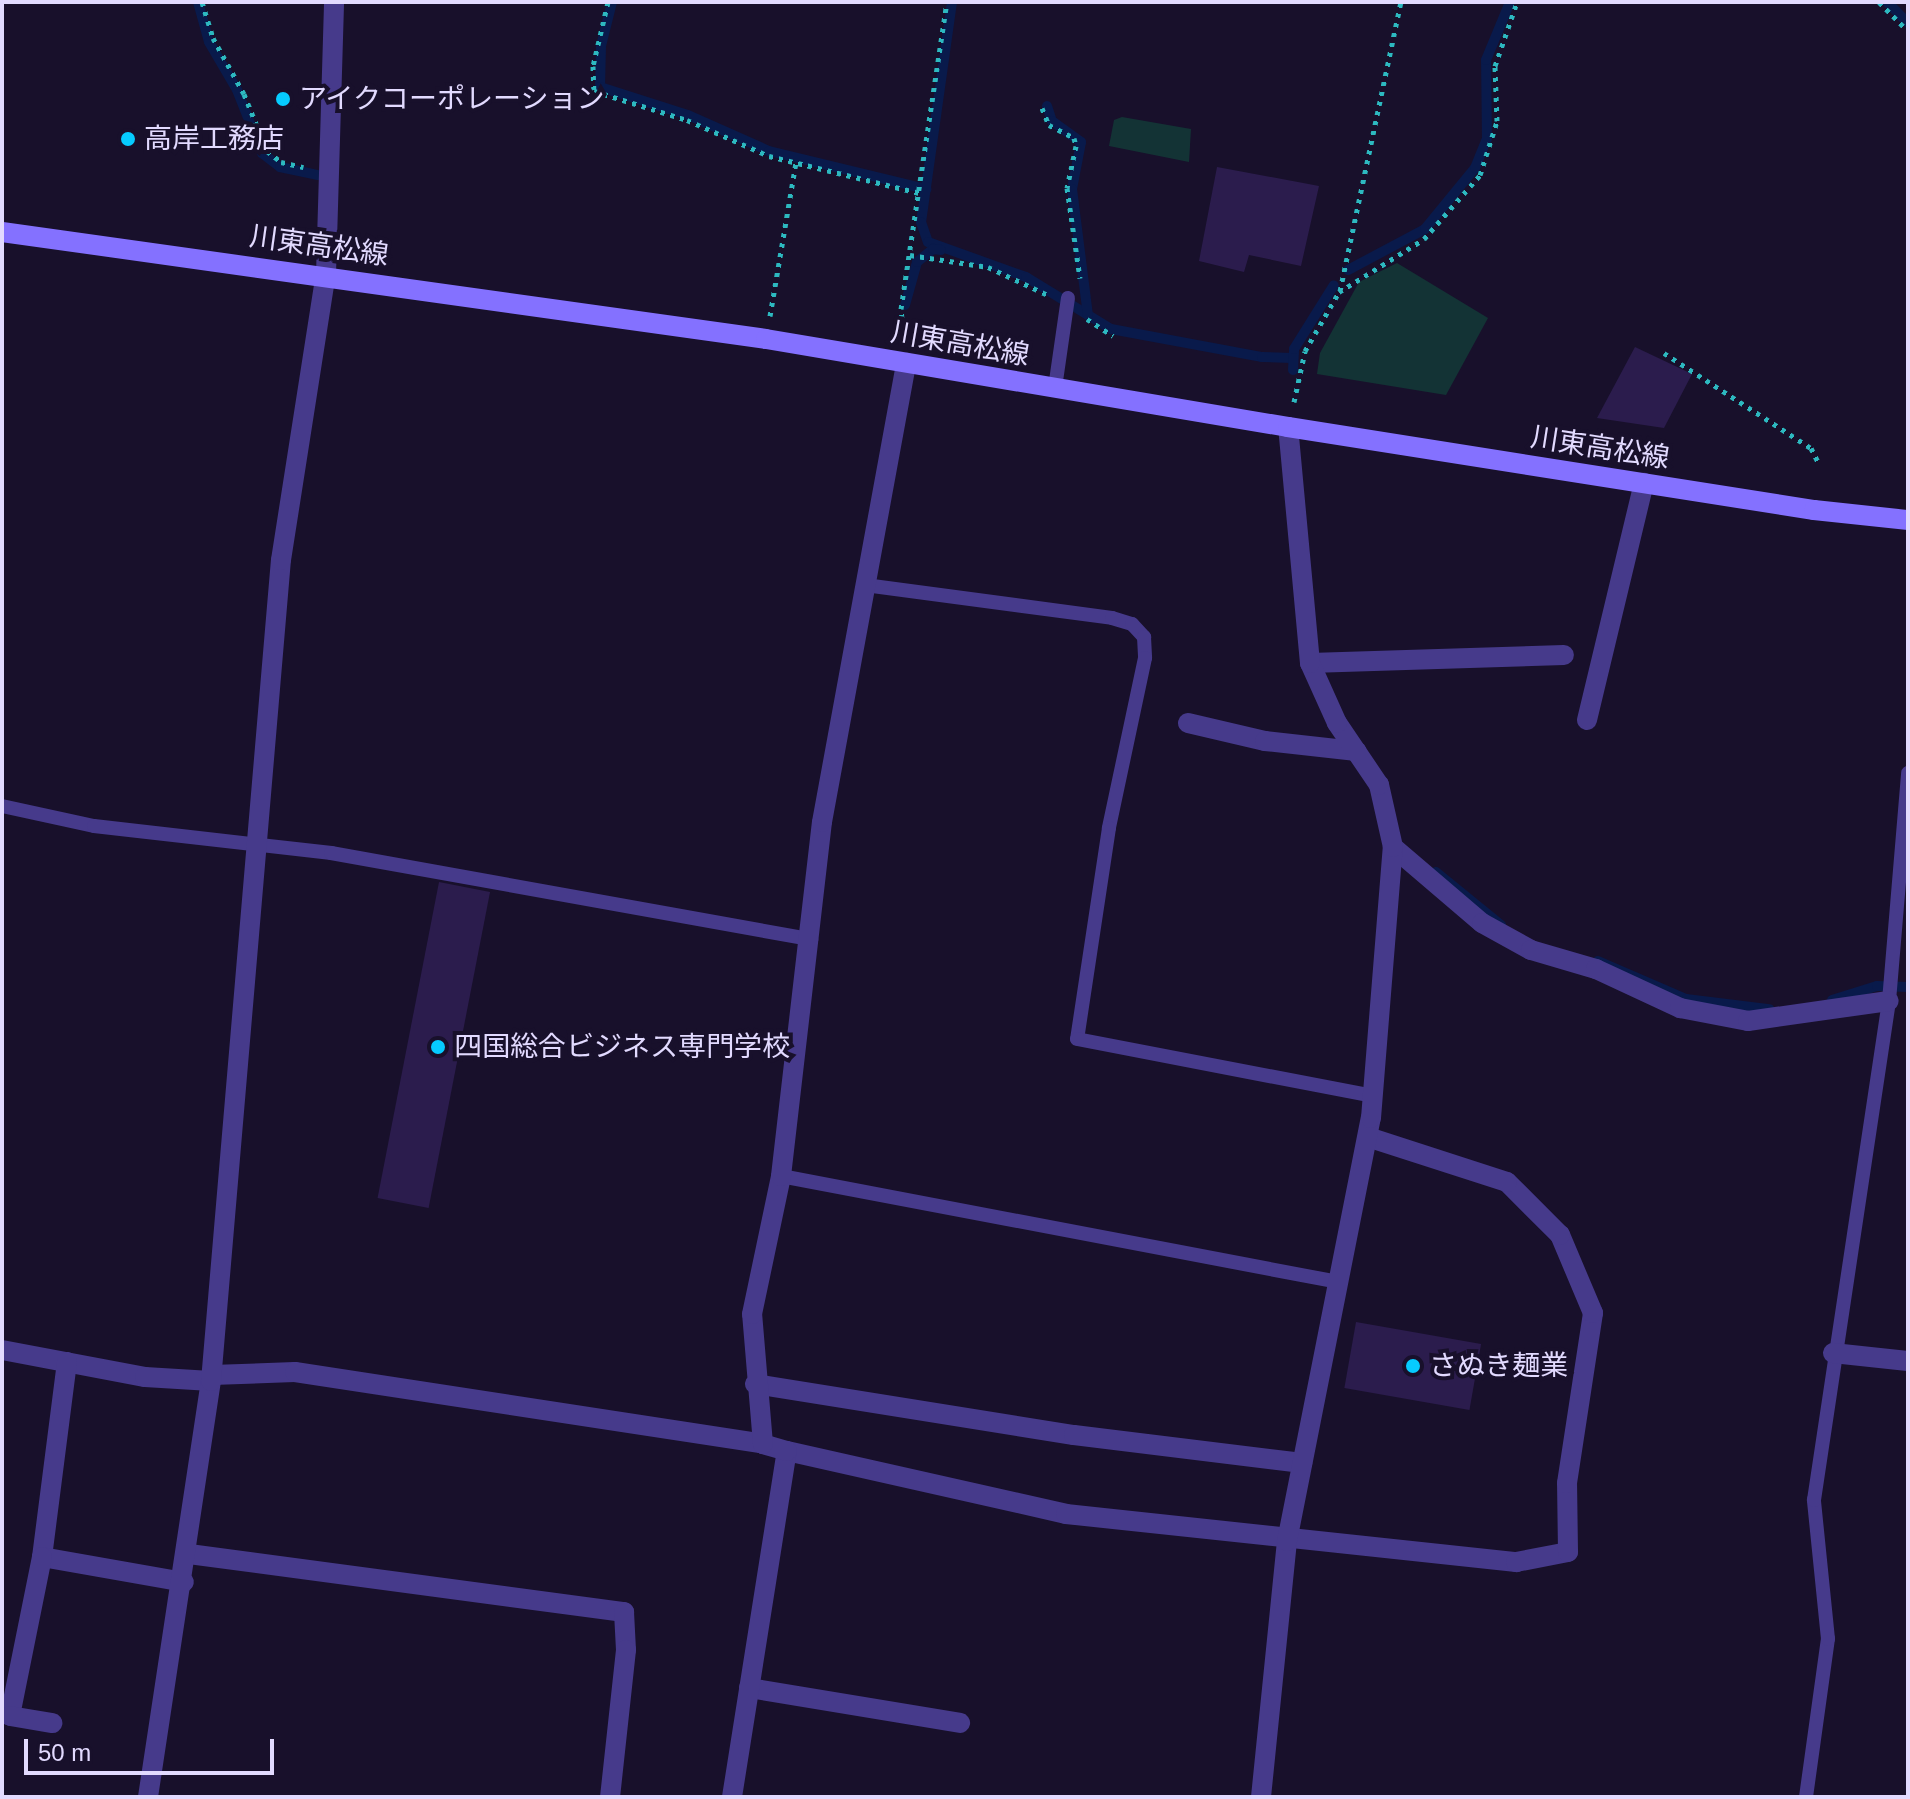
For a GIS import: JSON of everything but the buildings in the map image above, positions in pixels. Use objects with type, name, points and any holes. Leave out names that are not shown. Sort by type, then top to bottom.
[{"type":"main road","name":"川東高松線","points":[[2,232],[326,274],[766,339],[1288,427],[1644,483],[1908,520]]},
{"type":"street","points":[[148,1797],[189,1554],[212,1378],[281,560],[326,274],[334,2]]},
{"type":"street","points":[[763,1444],[755,1384],[752,1314],[781,1176],[811,939],[822,822],[906,363]]},
{"type":"street","points":[[1261,1797],[1287,1541],[1368,1137],[1393,847],[1379,785],[1356,751],[1310,663],[1288,427]]},
{"type":"street","points":[[1587,720],[1644,483]]},
{"type":"street","points":[[1310,663],[1564,655]]},
{"type":"street","points":[[1188,723],[1265,741],[1356,751]]},
{"type":"street","points":[[1393,847],[1494,930],[1531,950],[1596,969],[1680,1008],[1748,1021],[1889,1001]]},
{"type":"street","points":[[2,1350],[145,1377],[212,1378],[295,1372],[763,1444],[1066,1514],[1287,1541],[1516,1562],[1568,1552],[1567,1483],[1593,1313],[1560,1235],[1507,1182],[1368,1137]]},
{"type":"street","points":[[1833,1353],[1908,1361]]},
{"type":"street","points":[[52,1723],[10,1716],[42,1557],[67,1362]]},
{"type":"street","points":[[755,1384],[1074,1435],[1302,1463]]},
{"type":"street","points":[[732,1797],[787,1451]]},
{"type":"street","points":[[189,1554],[624,1612],[626,1650],[610,1797]]},
{"type":"street","points":[[42,1557],[184,1582]]},
{"type":"street","points":[[749,1688],[960,1723]]},
{"type":"lane","points":[[1055,388],[1072,299]]},
{"type":"lane","points":[[865,585],[1112,618],[1132,624],[1144,637],[1145,658],[1109,828],[1077,1039],[1372,1096]]},
{"type":"lane","points":[[1806,1797],[1828,1639],[1814,1500],[1833,1353],[1889,1001],[1908,773]]},
{"type":"lane","points":[[2,806],[94,826],[361,858],[811,939]]},
{"type":"lane","points":[[781,1176],[1338,1282]]},
{"type":"path","points":[[202,2],[213,38],[244,94],[267,151],[281,162],[328,172]]},
{"type":"path","points":[[608,2],[595,53],[594,91],[796,163],[920,193]]},
{"type":"path","points":[[906,363],[901,309],[947,2]]},
{"type":"path","points":[[1288,427],[1305,351],[1339,292],[1401,2]]},
{"type":"path","points":[[1339,292],[1372,267],[1424,239],[1480,175],[1495,133],[1495,66],[1517,2]]},
{"type":"path","points":[[1879,2],[1908,31]]},
{"type":"path","points":[[1042,108],[1049,125],[1074,138],[1076,146],[1067,188],[1072,299],[1085,319],[1113,336]]},
{"type":"path","points":[[766,339],[796,163]]},
{"type":"path","points":[[910,255],[988,267],[1072,299]]},
{"type":"path","points":[[1083,305],[1085,319]]},
{"type":"path","points":[[1664,353],[1811,448],[1819,464]]},
{"type":"green space","points":[[1122,117],[1191,129],[1189,162],[1109,146],[1114,120]]},
{"type":"green space","points":[[1397,263],[1488,318],[1446,395],[1317,374],[1320,353],[1359,282]]},
{"type":"waterway","points":[[198,2],[209,42],[237,90],[262,153],[280,167],[318,175]]},
{"type":"waterway","points":[[612,2],[601,46],[600,87],[688,115],[769,151],[926,189]]},
{"type":"waterway","points":[[952,2],[921,222],[928,242],[1026,277],[1111,329],[1262,357],[1292,358]]},
{"type":"waterway","points":[[1348,270],[1425,229],[1475,168],[1487,139],[1486,60],[1510,2]]},
{"type":"waterway","points":[[1887,2],[1908,23]]},
{"type":"waterway","points":[[1047,106],[1052,121],[1081,142],[1072,189],[1088,315]]},
{"type":"waterway","points":[[905,305],[917,262],[933,249],[941,250]]},
{"type":"waterway","points":[[1293,370],[1294,349],[1334,285]]},
{"type":"waterway","points":[[1436,872],[1501,925]]},
{"type":"waterway","points":[[1598,961],[1686,999],[1769,1009]]},
{"type":"waterway","points":[[1832,1000],[1877,986],[1908,987]]},
{"type":"place","name":"アイクコーポレーション","points":[[283,99]]},
{"type":"place","name":"高岸工務店","points":[[128,139]]},
{"type":"place","name":"四国総合ビジネス専門学校","points":[[438,1047]]},
{"type":"place","name":"さぬき麺業","points":[[1413,1366]]}]
